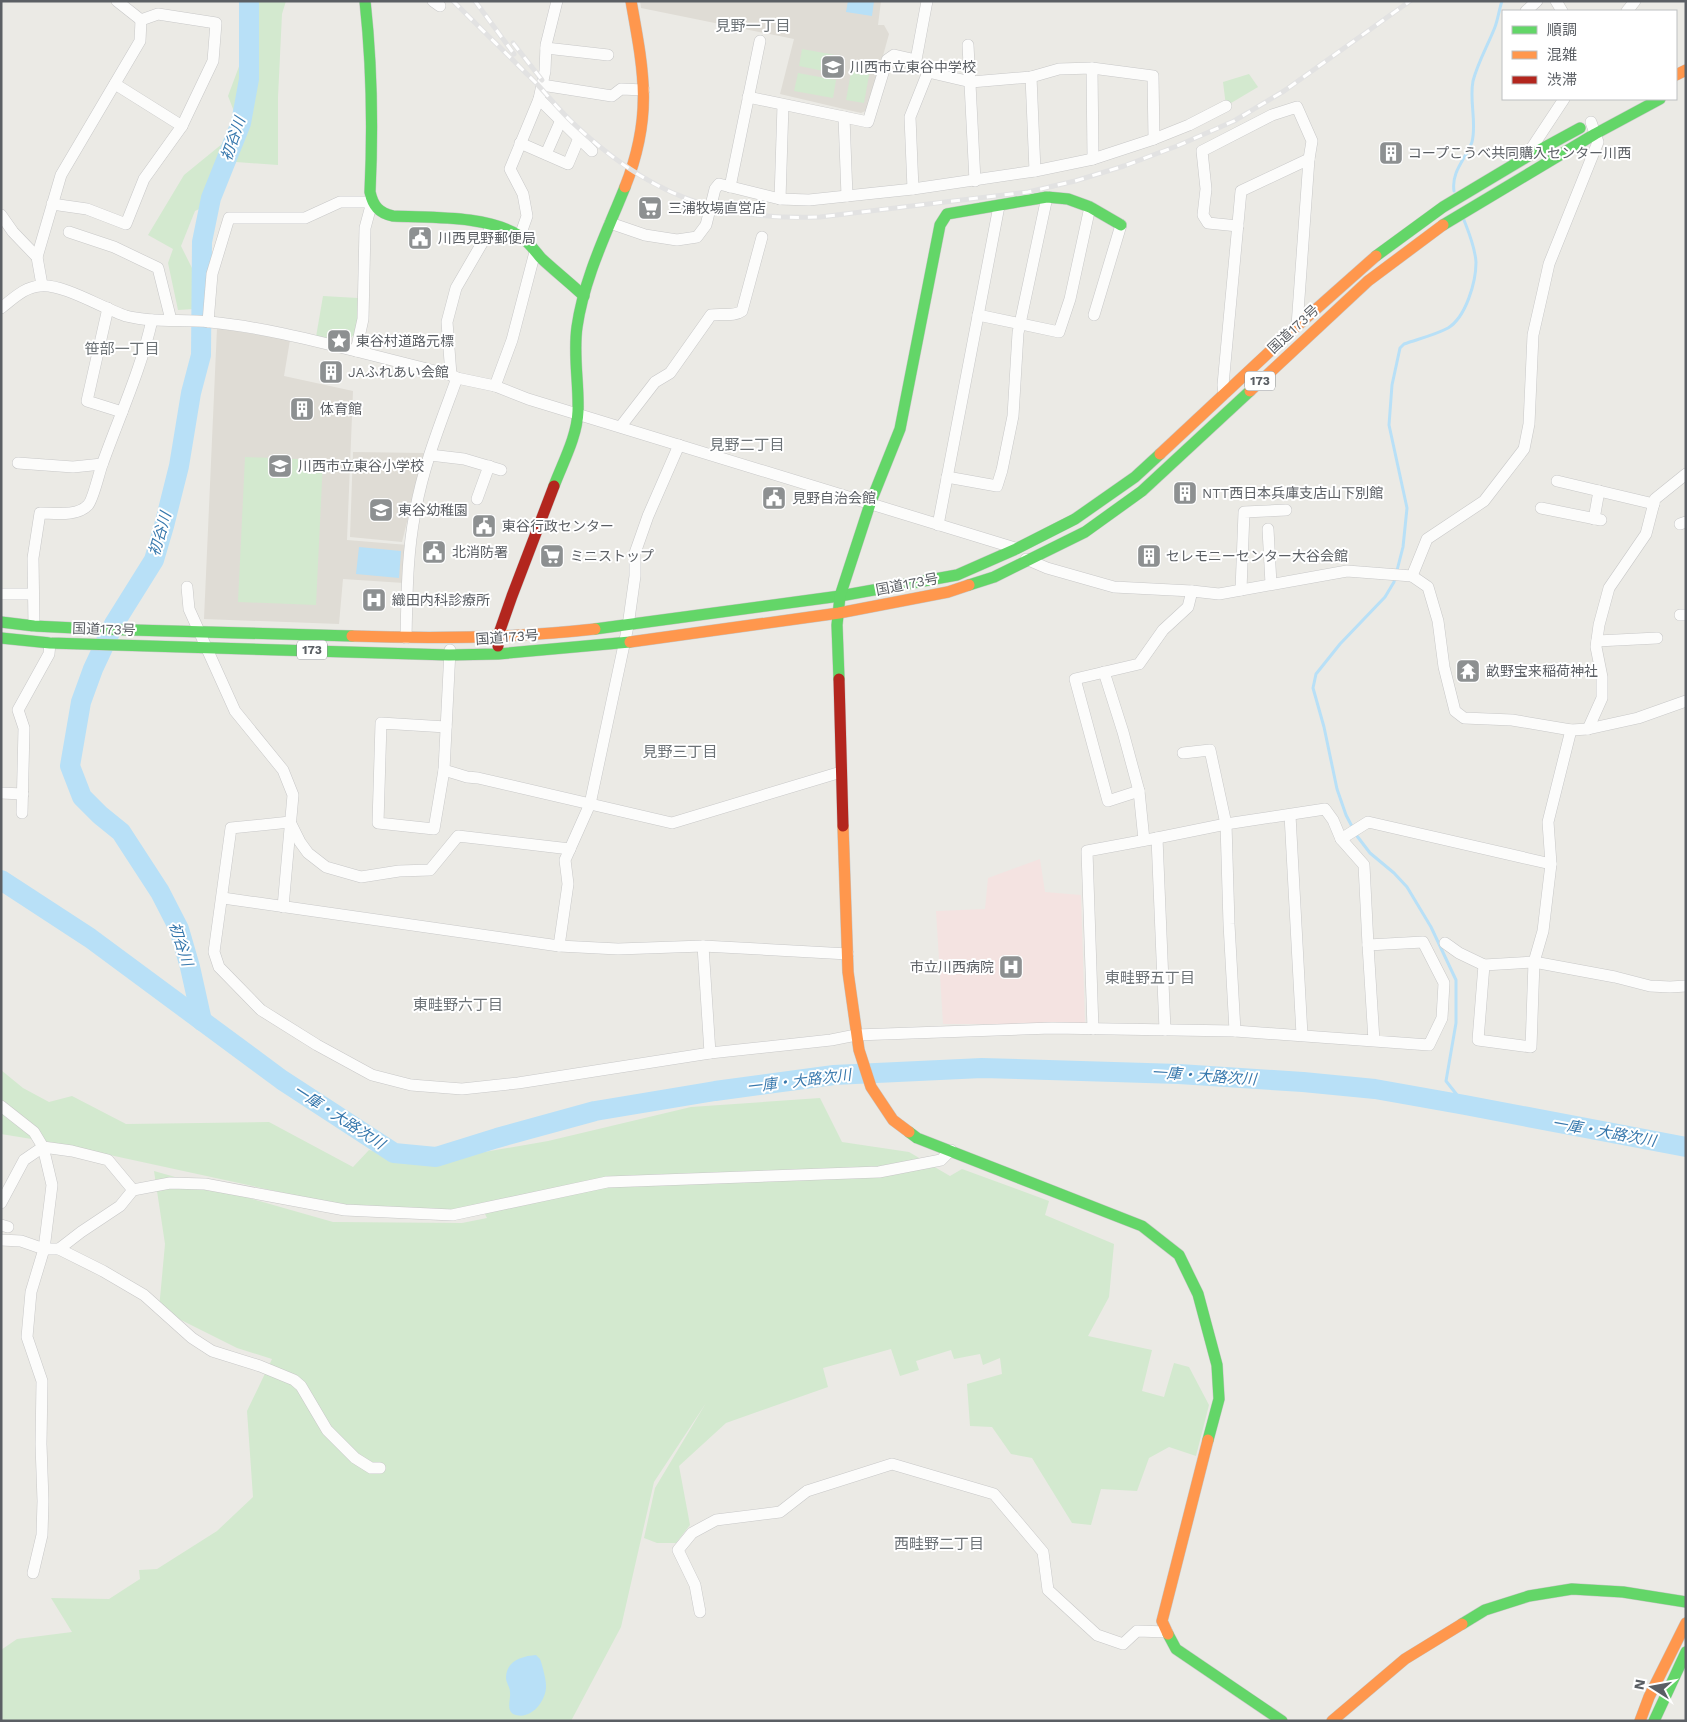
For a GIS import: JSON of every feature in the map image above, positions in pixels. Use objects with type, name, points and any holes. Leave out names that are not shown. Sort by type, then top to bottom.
[{"type":"main road","points":[[365,1],[369,32],[371,76],[372,150],[370,192],[372,202],[380,212],[386,215],[468,222],[492,226],[520,236],[584,296]]},
{"type":"main road","points":[[498,654],[498,636],[574,434],[578,413],[575,340],[584,296],[610,223],[637,156],[643,122],[644,90],[642,63],[631,1]]},
{"type":"main road","name":"国道173号","points":[[1,638],[50,643],[206,646],[450,655],[498,654],[625,643],[839,613],[948,592],[994,577],[1085,532],[1142,491],[1368,280],[1449,220],[1658,100]]},
{"type":"main road","name":"国道173号","points":[[1,622],[96,630],[406,638],[551,634],[628,626],[840,596],[957,575],[1016,549],[1075,519],[1135,478],[1297,326],[1383,250],[1442,207],[1596,119]]},
{"type":"main road","points":[[1121,224],[1090,207],[1068,200],[1047,197],[947,214],[940,224],[900,429],[870,504],[840,596],[837,625],[848,972],[859,1050],[871,1087],[893,1120],[917,1138],[1142,1226],[1179,1255],[1198,1294],[1217,1365],[1219,1399],[1162,1621],[1176,1649],[1282,1721]]},
{"type":"main road","points":[[1332,1721],[1405,1659],[1485,1610],[1529,1596],[1572,1589],[1623,1592],[1686,1602]]},
{"type":"main road","points":[[1640,1721],[1649,1697],[1686,1623]]},
{"type":"main road","points":[[1654,1721],[1686,1652]]},
{"type":"street","points":[[116,1],[141,20]]},
{"type":"street","points":[[748,97],[868,122],[887,60],[894,55],[916,60],[927,1]]},
{"type":"street","points":[[1527,10],[1536,1]]},
{"type":"street","points":[[520,236],[527,216],[522,194],[510,169],[539,98],[545,71],[546,48],[554,2]]},
{"type":"street","points":[[52,204],[87,209],[126,224],[144,179],[182,126],[213,61],[216,23],[158,14],[141,20]]},
{"type":"street","points":[[42,285],[37,257],[61,175],[140,41],[141,20]]},
{"type":"street","points":[[730,187],[760,41]]},
{"type":"street","points":[[968,45],[975,180]]},
{"type":"street","points":[[546,48],[608,55]]},
{"type":"street","points":[[913,189],[910,118],[928,72],[971,82],[1031,77],[1059,69],[1092,68],[1152,76],[1154,139]]},
{"type":"street","points":[[1092,68],[1093,159]]},
{"type":"street","points":[[1031,77],[1035,171]]},
{"type":"street","points":[[115,84],[182,126]]},
{"type":"street","points":[[542,85],[612,96],[622,89],[644,90]]},
{"type":"street","points":[[539,98],[592,151]]},
{"type":"street","points":[[1525,158],[1563,100]]},
{"type":"street","points":[[780,199],[783,104]]},
{"type":"street","points":[[610,223],[645,235],[669,239],[677,240],[697,237],[706,225],[715,189],[719,184],[780,199],[809,200],[913,189],[1035,171],[1093,159],[1154,139],[1189,125],[1226,106]]},
{"type":"street","points":[[1238,226],[1208,223],[1203,215],[1206,189],[1202,151],[1272,115],[1297,107],[1312,141],[1296,319],[1297,326]]},
{"type":"street","points":[[844,117],[847,196]]},
{"type":"street","points":[[1412,576],[1427,540],[1484,501],[1524,450],[1529,424],[1533,336],[1542,291],[1549,264],[1598,142],[1596,119]]},
{"type":"street","points":[[546,154],[561,120]]},
{"type":"street","points":[[520,144],[568,164],[579,138]]},
{"type":"street","points":[[1224,394],[1223,385],[1241,191],[1310,159]]},
{"type":"street","points":[[947,477],[997,486],[1013,416],[1018,333],[1047,197]]},
{"type":"street","points":[[208,322],[212,274],[229,218],[305,218],[340,202],[372,202],[365,228],[364,319],[356,351]]},
{"type":"street","points":[[938,525],[999,206]]},
{"type":"street","points":[[978,315],[1059,332],[1070,298],[1090,207]]},
{"type":"street","points":[[1,215],[13,232],[37,257]]},
{"type":"street","points":[[1094,315],[1121,224]]},
{"type":"street","points":[[406,638],[407,575],[415,512],[454,377],[447,322],[456,288],[492,226]]},
{"type":"street","points":[[68,232],[114,247],[158,268],[171,320]]},
{"type":"street","points":[[621,426],[654,382],[670,372],[711,315],[737,315],[742,311],[762,238]]},
{"type":"street","points":[[496,386],[512,340],[535,252]]},
{"type":"street","points":[[1,308],[26,289],[42,285],[63,290],[126,316],[152,320],[208,322],[278,332],[496,386],[528,399],[621,426],[1016,549],[1028,561],[1114,587],[1220,594],[1347,571],[1412,576],[1428,587],[1438,621],[1444,667],[1455,711],[1464,718],[1512,720],[1571,730],[1588,729],[1638,718],[1686,700]]},
{"type":"street","points":[[108,308],[87,401],[122,412]]},
{"type":"street","points":[[34,626],[33,558],[40,513],[70,513],[89,504],[146,347],[152,320]]},
{"type":"street","points":[[560,946],[568,884],[565,860],[590,804],[625,643],[635,576],[635,554],[648,516],[679,445]]},
{"type":"street","points":[[430,455],[464,460],[501,470]]},
{"type":"street","points":[[18,463],[74,467],[102,464]]},
{"type":"street","points":[[477,499],[488,466]]},
{"type":"street","points":[[1588,729],[1602,698],[1602,677],[1596,647],[1599,625],[1609,588],[1646,534],[1655,499],[1686,474]]},
{"type":"street","points":[[1557,481],[1654,504]]},
{"type":"street","points":[[1541,508],[1598,519],[1599,491]]},
{"type":"street","points":[[1241,590],[1244,512],[1286,510]]},
{"type":"street","points":[[1268,529],[1271,584]]},
{"type":"street","points":[[186,587],[189,609],[235,711],[283,770],[292,795],[283,906]]},
{"type":"street","points":[[1139,791],[1108,801],[1075,680],[1139,664],[1163,630],[1188,607],[1192,591]]},
{"type":"street","points":[[1,594],[33,594]]},
{"type":"street","points":[[446,726],[381,724],[378,823],[434,829],[444,770],[450,655],[450,637]]},
{"type":"street","points":[[1597,641],[1658,638]]},
{"type":"street","points":[[22,813],[24,728],[18,710],[49,654],[50,643]]},
{"type":"street","points":[[1104,672],[1139,791],[1144,840]]},
{"type":"street","points":[[1484,965],[1478,1040],[1531,1047],[1534,962],[1543,931],[1551,864],[1548,822],[1571,730]]},
{"type":"street","points":[[1183,753],[1210,750],[1226,824],[1235,1031]]},
{"type":"street","points":[[444,770],[467,777],[672,823],[841,772]]},
{"type":"street","points":[[1,793],[23,794]]},
{"type":"street","points":[[1093,1029],[1087,852],[1226,824],[1325,809],[1333,820],[1341,839],[1364,865],[1374,1041]]},
{"type":"street","points":[[1290,815],[1302,1035]]},
{"type":"street","points":[[290,822],[308,853],[326,867],[361,877],[399,871],[430,870],[458,836],[570,849]]},
{"type":"street","points":[[290,822],[231,828],[223,898],[214,952],[219,967],[261,1010],[317,1045],[372,1075],[411,1086],[462,1089],[518,1083],[710,1053],[831,1040],[856,1035],[1052,1028],[1235,1031],[1429,1045],[1442,1018],[1444,983],[1423,942],[1368,945]]},
{"type":"street","points":[[1341,839],[1368,822],[1551,864]]},
{"type":"street","points":[[1157,838],[1165,1030]]},
{"type":"street","points":[[223,898],[560,946],[618,949],[703,946],[848,954]]},
{"type":"street","points":[[1445,943],[1459,953],[1484,965],[1534,962],[1615,977],[1650,986],[1670,988],[1686,986]]},
{"type":"street","points":[[703,946],[710,1053]]},
{"type":"street","points":[[1,1106],[34,1132],[44,1147],[52,1185],[44,1249],[31,1292],[27,1337],[42,1381],[42,1535],[33,1573]]},
{"type":"street","points":[[1,1203],[24,1160],[44,1147],[72,1151],[108,1160],[133,1190]]},
{"type":"street","points":[[60,1249],[81,1232],[120,1206],[133,1190],[170,1183],[205,1184],[345,1210],[452,1215],[607,1182],[879,1172],[941,1160],[951,1150]]},
{"type":"street","points":[[1,1240],[20,1241],[44,1249],[60,1249],[144,1295],[192,1338],[212,1351],[260,1366],[294,1380],[301,1386],[327,1430],[349,1453],[371,1468],[380,1468]]},
{"type":"street","points":[[700,1612],[695,1585],[678,1550],[692,1533],[716,1520],[780,1512],[807,1491],[892,1464],[994,1494],[1043,1552],[1048,1590],[1097,1635],[1123,1644],[1137,1631],[1168,1632]]},
{"type":"shaded area","name":"川西市立東谷中学校","points":[[640,1],[881,1],[878,25],[884,25],[889,34],[868,110],[861,113],[780,94],[794,39],[641,8]]},
{"type":"shaded area","name":"川西市立東谷小学校","points":[[217,328],[290,340],[284,376],[353,391],[347,540],[408,545],[404,583],[343,579],[339,624],[204,619]]},
{"type":"shaded area","name":"東谷幼稚園","points":[[353,452],[424,453],[402,542],[350,537]]},
{"type":"shaded area","name":"市立川西病院","points":[[1040,859],[1045,892],[1081,895],[1085,1024],[943,1024],[936,911],[985,909],[988,878]]},
{"type":"green space","points":[[247,1],[286,1],[282,14],[278,97],[278,165],[236,162],[216,201],[195,211],[181,246],[192,268],[194,309],[178,310],[168,263],[173,249],[148,235],[184,175],[222,144],[235,114],[228,96],[257,18]]},
{"type":"green space","points":[[802,49],[841,56],[838,74],[799,66]]},
{"type":"green space","points":[[853,61],[871,64],[864,103],[846,100]]},
{"type":"green space","points":[[798,73],[836,80],[833,98],[794,91]]},
{"type":"green space","points":[[1249,74],[1258,87],[1226,106],[1223,82]]},
{"type":"green space","points":[[323,296],[358,298],[357,332],[344,344],[316,337]]},
{"type":"green space","points":[[245,457],[323,460],[316,605],[238,602]]},
{"type":"green space","points":[[1,1070],[23,1088],[49,1102],[72,1096],[126,1124],[269,1122],[353,1167],[369,1150],[416,1164],[548,1141],[691,1107],[820,1098],[842,1142],[909,1152],[950,1176],[962,1169],[1049,1201],[1045,1215],[1114,1244],[1109,1297],[1088,1336],[1152,1350],[1142,1391],[1164,1397],[1174,1363],[1189,1367],[1209,1405],[1196,1456],[1169,1447],[1149,1458],[1137,1491],[1101,1489],[1091,1525],[1072,1523],[1032,1458],[1011,1454],[992,1427],[970,1426],[967,1384],[1002,1374],[1000,1358],[983,1365],[980,1354],[954,1359],[951,1350],[916,1361],[919,1370],[900,1376],[891,1349],[823,1368],[828,1387],[726,1423],[679,1466],[690,1525],[676,1543],[657,1543],[644,1538],[655,1488],[706,1403],[654,1482],[621,1627],[571,1721],[1,1721],[1,1650],[17,1639],[72,1632],[51,1598],[109,1599],[140,1579],[139,1570],[157,1569],[217,1531],[253,1497],[247,1411],[272,1359],[237,1348],[159,1309],[165,1244],[154,1171],[333,1222],[462,1223],[487,1218],[481,1206],[448,1210],[351,1205],[321,1201],[50,1142],[1,1134]]},
{"type":"water","points":[[848,1],[874,1],[872,16],[846,12]]},
{"type":"water","points":[[359,547],[401,551],[399,578],[356,574]]},
{"type":"water","points":[[536,1655],[540,1659],[543,1668],[546,1685],[544,1697],[532,1712],[520,1716],[513,1714],[509,1707],[510,1692],[506,1680],[507,1672],[516,1660]]},
{"type":"waterway","name":"初谷川","points":[[202,1021],[179,929],[160,892],[121,832],[82,797],[70,766],[81,702],[93,669],[114,624],[154,560],[179,466],[191,393],[201,355],[202,242],[211,198],[241,123],[249,79],[249,1]]},
{"type":"waterway","points":[[1454,191],[1457,171],[1472,142],[1473,81],[1495,27],[1502,1]]},
{"type":"waterway","points":[[1464,220],[1473,246],[1476,262],[1472,289],[1465,308],[1448,328],[1404,344],[1400,348],[1392,385],[1389,425],[1407,508],[1403,547],[1394,582],[1385,597],[1340,644],[1316,674],[1313,688],[1324,727],[1337,789],[1346,815],[1357,836],[1370,853],[1394,873],[1407,887],[1431,927],[1456,980],[1456,1023],[1446,1081],[1465,1105]]},
{"type":"waterway","name":"一庫・大路次川","points":[[1,880],[90,938],[282,1080],[394,1153],[436,1157],[595,1111],[715,1091],[834,1075],[982,1068],[1179,1074],[1375,1089],[1686,1147]]},
{"type":"railway","points":[[453,1],[537,84],[573,123],[601,148],[629,168],[657,185],[686,198],[716,208],[748,214],[783,217],[820,217],[1028,192],[1075,181],[1124,166],[1177,146],[1234,121],[1284,91],[1410,1]]},
{"type":"railway","points":[[475,1],[514,54]]},
{"type":"railway","points":[[513,43],[542,80]]},
{"type":"traffic: fast","points":[[365,1],[371,96],[370,192],[375,205],[380,211],[393,216],[458,219],[491,224],[506,229],[523,238],[541,258],[584,296]]},
{"type":"traffic: fast","points":[[1443,225],[1595,134],[1658,100]]},
{"type":"traffic: fast","points":[[1376,256],[1443,207],[1580,128]]},
{"type":"traffic: fast","points":[[554,486],[572,440],[577,421],[576,348],[580,309],[597,255],[625,187]]},
{"type":"traffic: fast","points":[[839,679],[837,625],[840,596],[870,504],[900,429],[940,225],[947,214],[1047,197],[1068,199],[1090,207],[1121,225]]},
{"type":"traffic: fast","points":[[969,585],[994,577],[1085,532],[1142,491],[1250,391]]},
{"type":"traffic: fast","points":[[595,629],[840,596],[957,575],[1016,549],[1075,519],[1135,477],[1160,454]]},
{"type":"traffic: fast","points":[[1,622],[34,626],[96,629],[352,636]]},
{"type":"traffic: fast","points":[[1,638],[50,643],[449,655],[498,654],[630,642]]},
{"type":"traffic: fast","points":[[909,1132],[917,1138],[1142,1226],[1179,1255],[1198,1294],[1217,1365],[1219,1399],[1208,1440]]},
{"type":"traffic: fast","points":[[1462,1624],[1485,1610],[1529,1596],[1572,1589],[1623,1592],[1686,1602]]},
{"type":"traffic: fast","points":[[1168,1634],[1176,1649],[1282,1721]]},
{"type":"traffic: fast","points":[[1654,1721],[1686,1652]]},
{"type":"traffic: slow","points":[[625,187],[634,162],[643,116],[642,73],[631,1]]},
{"type":"traffic: slow","points":[[1677,74],[1686,70]]},
{"type":"traffic: slow","points":[[1250,391],[1368,281],[1443,225]]},
{"type":"traffic: slow","points":[[1160,454],[1297,326],[1376,256]]},
{"type":"traffic: slow","points":[[630,642],[839,613],[948,592],[969,585]]},
{"type":"traffic: slow","points":[[352,636],[473,637],[595,629]]},
{"type":"traffic: slow","points":[[843,826],[848,972],[859,1050],[871,1087],[893,1120],[909,1132]]},
{"type":"traffic: slow","points":[[1168,1634],[1162,1621],[1208,1440]]},
{"type":"traffic: slow","points":[[1640,1721],[1649,1697],[1686,1623]]},
{"type":"traffic: slow","points":[[1332,1721],[1405,1659],[1462,1624]]},
{"type":"traffic: jam","points":[[498,646],[498,636],[554,486]]},
{"type":"traffic: jam","points":[[839,679],[843,826]]},
{"type":"place","name":"川西市立東谷中学校","points":[[833,67]]},
{"type":"place","name":"コープこうべ共同購入センター川西","points":[[1391,153]]},
{"type":"place","name":"三浦牧場直営店","points":[[650,208]]},
{"type":"place","name":"川西見野郵便局","points":[[420,238]]},
{"type":"place","name":"東谷村道路元標","points":[[339,341]]},
{"type":"place","name":"JAふれあい会館","points":[[331,372]]},
{"type":"place","name":"体育館","points":[[302,409]]},
{"type":"place","name":"川西市立東谷小学校","points":[[280,466]]},
{"type":"place","name":"NTT西日本兵庫支店山下別館","points":[[1185,493]]},
{"type":"place","name":"見野自治会館","points":[[774,498]]},
{"type":"place","name":"東谷幼稚園","points":[[381,510]]},
{"type":"place","name":"東谷行政センター","points":[[484,526]]},
{"type":"place","name":"北消防署","points":[[434,552]]},
{"type":"place","name":"ミニストップ","points":[[552,556]]},
{"type":"place","name":"セレモニーセンター大谷会館","points":[[1149,556]]},
{"type":"place","name":"織田内科診療所","points":[[374,600]]},
{"type":"place","name":"畝野宝来稲荷神社","points":[[1468,671]]},
{"type":"place","name":"市立川西病院","points":[[1011,967]]},
{"type":"district","name":"見野一丁目","points":[[753,26]]},
{"type":"district","name":"笹部一丁目","points":[[122,349]]},
{"type":"district","name":"見野二丁目","points":[[747,445]]},
{"type":"district","name":"見野三丁目","points":[[680,752]]},
{"type":"district","name":"東畦野五丁目","points":[[1150,978]]},
{"type":"district","name":"東畦野六丁目","points":[[458,1005]]},
{"type":"district","name":"西畦野二丁目","points":[[939,1544]]}]
